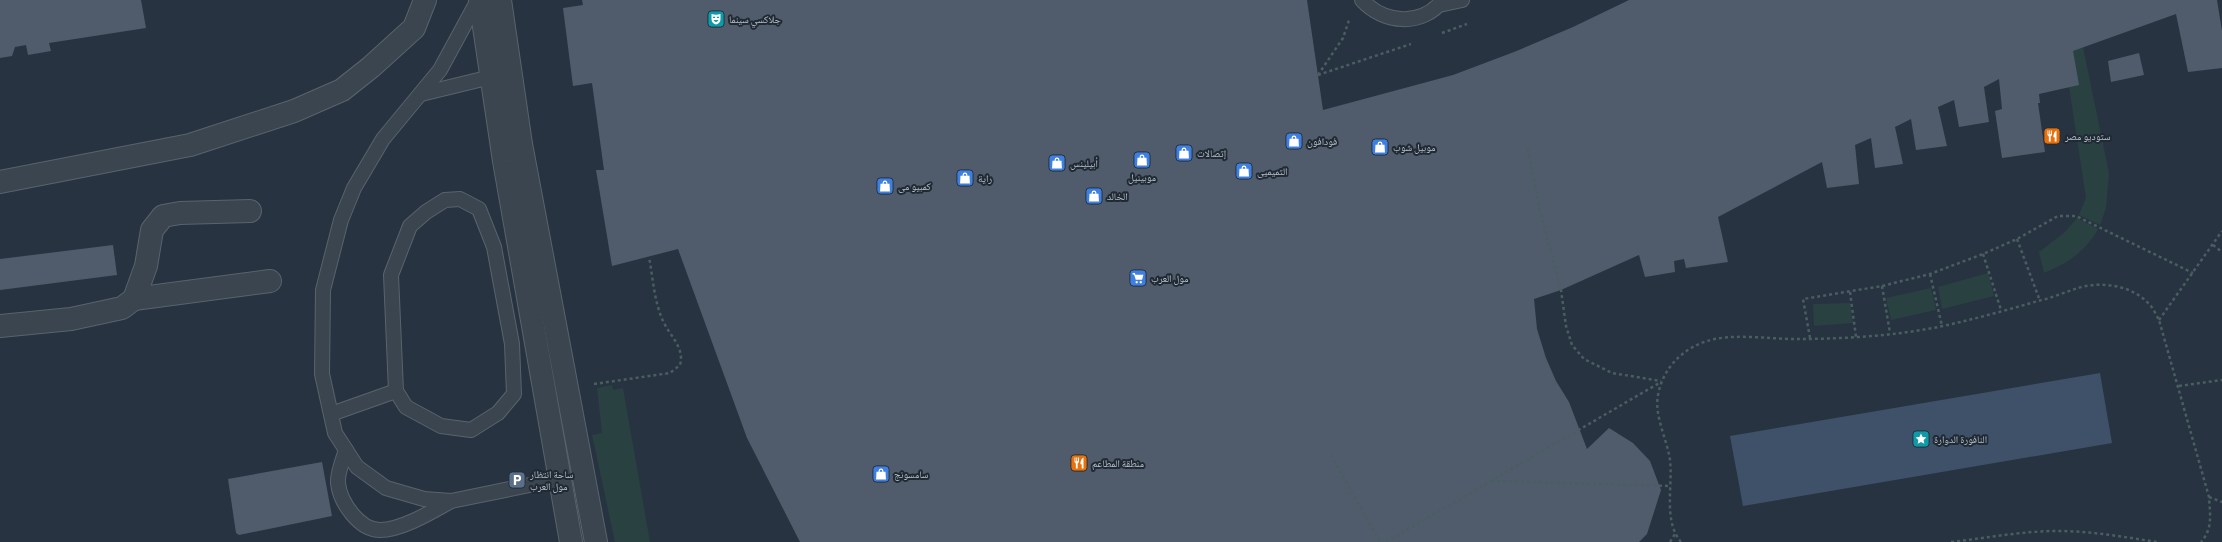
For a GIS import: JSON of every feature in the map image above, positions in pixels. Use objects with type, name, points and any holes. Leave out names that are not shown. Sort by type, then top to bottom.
[{"type":"street","points":[[0,182],[190,145],[294,112],[342,90],[371,66],[414,28],[425,0]]},
{"type":"street","points":[[479,0],[504,161],[571,542]]},
{"type":"street","points":[[500,0],[521,144],[596,542]]},
{"type":"street","points":[[134,299],[146,266],[152,230],[164,216],[180,213],[250,211]]},
{"type":"street","points":[[0,326],[71,320],[122,308],[134,299],[270,281]]},
{"type":"lane","points":[[479,0],[440,70],[383,139],[354,188],[341,220],[323,290],[322,374],[335,433],[357,468],[386,488],[424,499],[451,501],[559,479]]},
{"type":"lane","points":[[1362,0],[1376,12],[1391,18],[1408,20],[1425,15],[1441,3],[1462,0]]},
{"type":"lane","points":[[421,94],[491,77]]},
{"type":"lane","points":[[460,199],[479,209],[494,248],[512,344],[514,394],[498,413],[471,430],[441,426],[406,407],[396,391],[391,275],[410,226],[426,212],[445,200],[460,199]]},
{"type":"lane","points":[[331,414],[396,391]]},
{"type":"lane","points":[[346,450],[337,482],[344,504],[365,526],[380,530],[395,528],[430,513],[451,501]]},
{"type":"path","points":[[1318,75],[1343,38],[1350,19],[1347,13]]},
{"type":"path","points":[[1528,150],[1540,211],[1561,290],[1566,326],[1572,345],[1584,359],[1612,373],[1661,381]]},
{"type":"path","points":[[1810,338],[1803,299],[1882,286],[1930,274],[1983,254],[2017,239],[2058,216],[2076,216],[2193,273]]},
{"type":"path","points":[[2159,320],[2222,231]]},
{"type":"path","points":[[2017,239],[2040,301]]},
{"type":"path","points":[[2212,245],[2222,252]]},
{"type":"path","points":[[1983,254],[2001,310]]},
{"type":"path","points":[[594,392],[593,384],[670,373],[680,365],[681,351],[665,326],[656,300],[649,257]]},
{"type":"path","points":[[1930,274],[1942,326]]},
{"type":"path","points":[[1681,542],[1675,534],[1671,512],[1670,462],[1666,439],[1658,416],[1657,396],[1661,381],[1669,367],[1680,355],[1694,346],[1709,340],[1725,338],[1856,337],[1942,326],[2040,301],[2079,288],[2106,285],[2136,293],[2148,303],[2159,320],[2179,386],[2209,497],[2211,523],[2208,535],[2201,542]]},
{"type":"path","points":[[1882,286],[1890,333]]},
{"type":"path","points":[[1850,292],[1856,337]]},
{"type":"path","points":[[2179,386],[2222,380]]},
{"type":"path","points":[[1386,542],[1661,381]]},
{"type":"path","points":[[1332,455],[1380,542]]},
{"type":"path","points":[[1490,481],[1671,486]]},
{"type":"path","points":[[2209,497],[2222,502]]},
{"type":"path","points":[[1951,542],[2014,534],[2057,531],[2101,534],[2157,542]]},
{"type":"path","points":[[1670,542],[1675,534]]},
{"type":"green space","points":[[2083,47],[2109,173],[2106,208],[2100,225],[2079,215],[2086,198],[2069,87],[2073,51]]},
{"type":"green space","points":[[2077,218],[2098,229],[2088,244],[2075,256],[2044,273],[2039,252],[2065,232]]},
{"type":"green space","points":[[1988,273],[1994,296],[1942,309],[1938,287]]},
{"type":"green space","points":[[1931,288],[1936,310],[1891,320],[1886,298]]},
{"type":"green space","points":[[1850,303],[1853,323],[1814,326],[1813,304]]},
{"type":"green space","points":[[612,385],[613,390],[623,388],[650,542],[615,542],[592,435],[602,433],[597,388]]},
{"type":"water","name":"النافورة الدوارة","points":[[2100,373],[2112,443],[1743,506],[1730,436]]},
{"type":"building","points":[[0,0],[141,0],[146,28],[49,43],[51,51],[28,55],[26,45],[15,47],[12,56],[0,58]]},
{"type":"building","name":"مول العرب","points":[[582,0],[1307,0],[1323,110],[1453,75],[1514,52],[1573,27],[1629,0],[2217,0],[2222,31],[2222,68],[2188,72],[2176,14],[2073,51],[2079,85],[2039,94],[2040,103],[2038,103],[2045,152],[2002,158],[1995,111],[2002,109],[1999,79],[1984,87],[1989,122],[1959,127],[1954,100],[1938,107],[1947,146],[1916,150],[1911,119],[1895,127],[1903,164],[1875,168],[1871,138],[1855,145],[1859,184],[1827,188],[1822,162],[1718,217],[1728,262],[1686,268],[1684,259],[1674,261],[1675,272],[1645,277],[1639,255],[1561,290],[1534,299],[1537,329],[1546,358],[1556,381],[1569,402],[1587,449],[1609,428],[1633,443],[1650,461],[1661,490],[1647,534],[1639,542],[800,542],[747,438],[678,249],[612,266],[596,170],[604,170],[592,83],[573,86],[563,8],[583,5]]},
{"type":"building","points":[[2139,53],[2144,75],[2111,82],[2108,61]]},
{"type":"building","points":[[113,245],[117,275],[0,290],[0,259]]},
{"type":"building","points":[[322,462],[332,516],[239,535],[236,533],[228,479]]},
{"type":"place","name":"جلاكسي سينما","points":[[716,19]]},
{"type":"place","name":"ستوديو مصر","points":[[2052,136]]},
{"type":"place","name":"فودافون","points":[[1294,141]]},
{"type":"place","name":"موبيل شوب","points":[[1380,147]]},
{"type":"place","name":"إتصالات","points":[[1184,153]]},
{"type":"place","name":"موبينيل","points":[[1142,160]]},
{"type":"place","name":"أبيلينس","points":[[1057,163]]},
{"type":"place","name":"التميميى","points":[[1244,171]]},
{"type":"place","name":"راية","points":[[965,178]]},
{"type":"place","name":"كمبيو مى","points":[[885,186]]},
{"type":"place","name":"الخالد","points":[[1094,196]]},
{"type":"place","name":"مول العرب","points":[[1138,278]]},
{"type":"place","name":"النافورة الدوارة","points":[[1921,439]]},
{"type":"place","name":"منطقة المطاعم","points":[[1079,463]]},
{"type":"place","name":"سامسونج","points":[[881,474]]},
{"type":"place","name":"ساحة انتظار مول العرب","points":[[517,480]]}]
